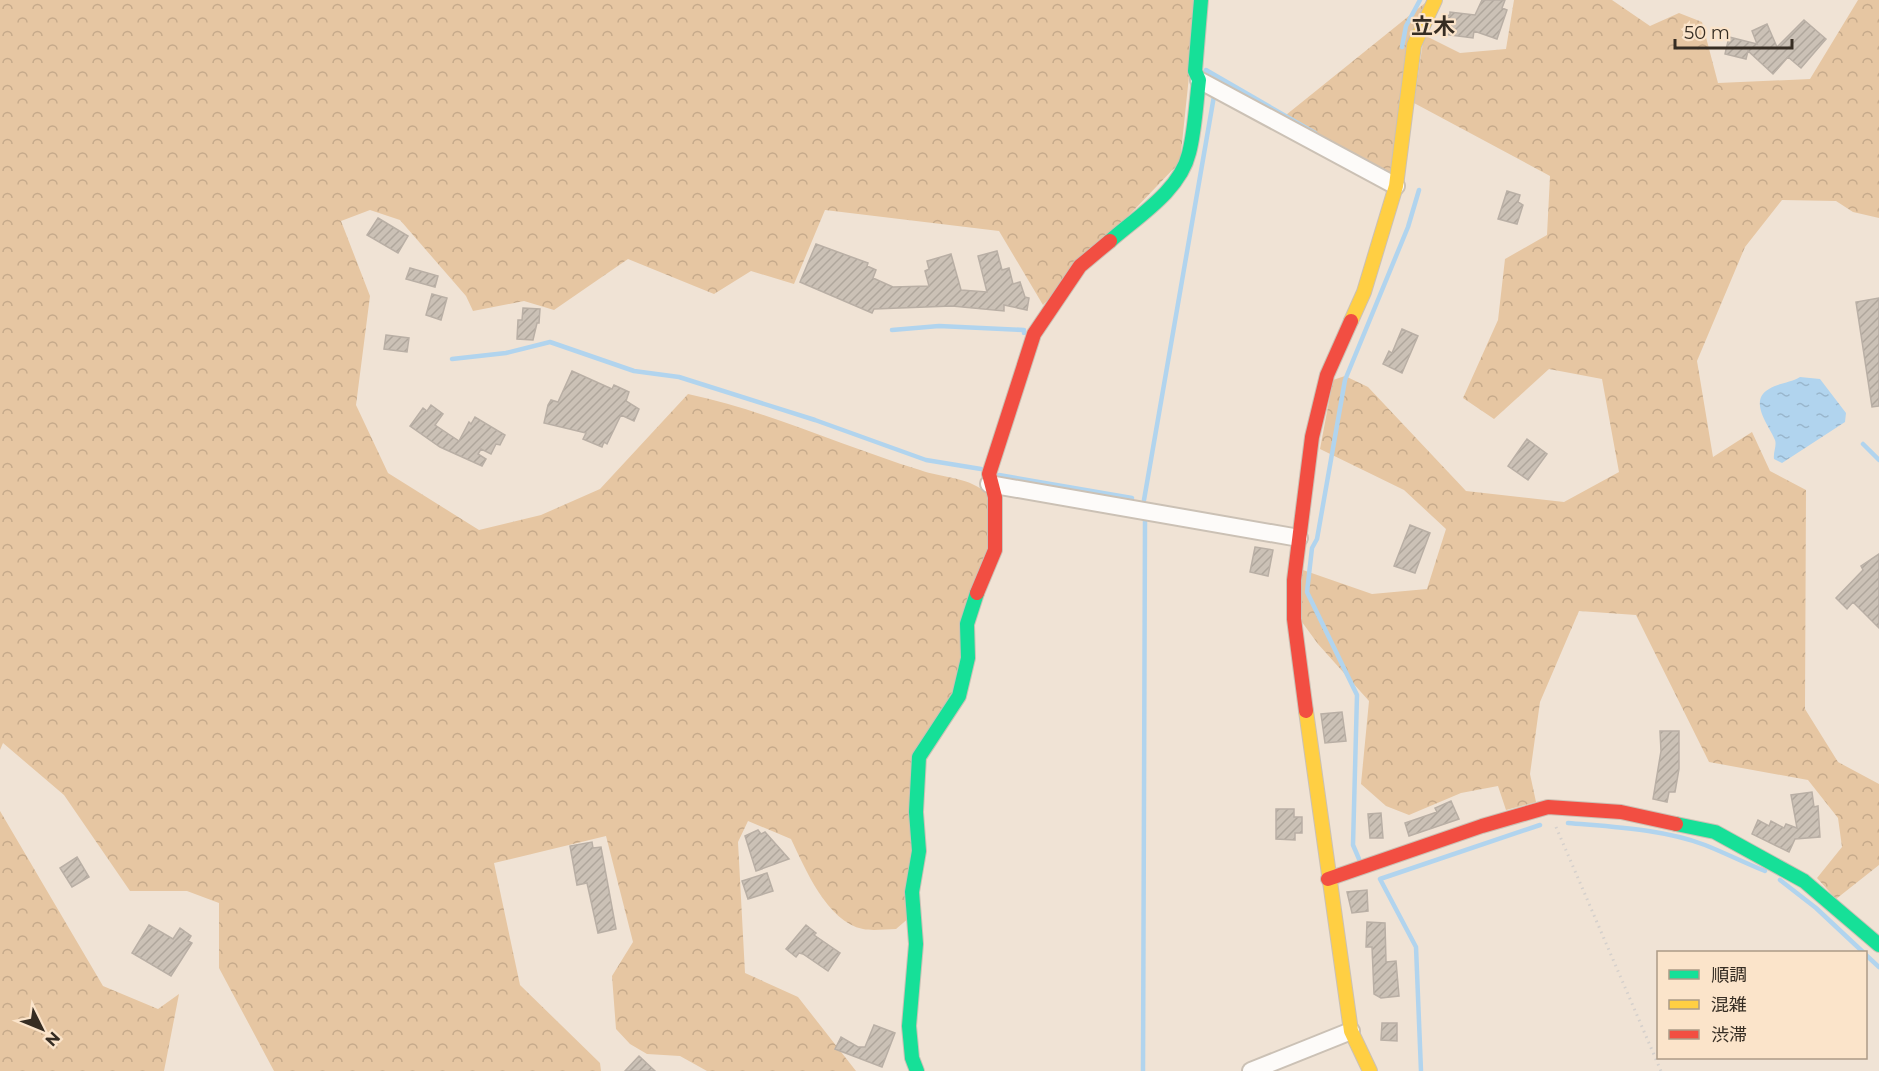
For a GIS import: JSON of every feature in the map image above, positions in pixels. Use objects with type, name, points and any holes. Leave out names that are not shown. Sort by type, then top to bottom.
[{"type":"street","points":[[917,1071],[912,1058],[909,1026],[915,944],[912,892],[919,851],[916,812],[919,757],[959,696],[964,679],[968,658],[967,624],[975,597],[995,550],[995,497],[989,484],[988,474],[1034,334],[1080,267],[1159,199],[1174,182],[1189,155],[1201,0]]},
{"type":"street","points":[[1370,1071],[1351,1030],[1328,879],[1294,619],[1294,580],[1312,437],[1327,375],[1364,292],[1396,186],[1414,45],[1435,0]]},
{"type":"street","points":[[1197,71],[1396,186]]},
{"type":"street","points":[[989,484],[1299,538]]},
{"type":"street","points":[[1328,879],[1482,826],[1548,807],[1621,812],[1715,832],[1804,881],[1879,945]]},
{"type":"street","points":[[1251,1071],[1351,1030]]},
{"type":"path","points":[[1548,807],[1661,1071]]},
{"type":"green space","points":[[0,0],[1197,0],[1180,162],[1043,305],[999,231],[825,210],[794,284],[751,271],[714,294],[628,259],[554,310],[524,301],[473,311],[466,296],[400,220],[370,210],[341,221],[370,296],[356,405],[388,473],[479,530],[541,515],[600,489],[688,394],[776,419],[929,473],[965,481],[988,495],[990,552],[955,689],[916,756],[910,917],[896,929],[867,930],[850,924],[828,905],[810,878],[791,839],[748,821],[738,842],[745,973],[798,997],[856,1071],[707,1071],[680,1056],[647,1054],[630,1044],[616,1029],[612,976],[633,942],[606,836],[494,863],[520,985],[600,1063],[601,1071],[274,1071],[219,968],[219,903],[187,891],[130,891],[64,795],[3,743],[0,750]]},
{"type":"green space","points":[[1514,0],[1612,0],[1650,26],[1679,13],[1702,22],[1718,83],[1810,79],[1858,0],[1879,0],[1879,218],[1853,212],[1836,201],[1782,200],[1745,247],[1697,361],[1713,457],[1752,432],[1770,471],[1806,490],[1805,709],[1838,762],[1879,784],[1879,865],[1836,899],[1817,878],[1842,847],[1838,818],[1808,780],[1709,762],[1636,615],[1579,611],[1540,702],[1530,774],[1536,802],[1506,810],[1498,786],[1461,793],[1409,815],[1386,806],[1361,784],[1369,701],[1318,644],[1299,618],[1300,569],[1372,594],[1427,589],[1446,529],[1404,490],[1320,449],[1333,380],[1345,376],[1368,387],[1466,491],[1564,502],[1619,472],[1602,379],[1549,369],[1494,419],[1463,398],[1498,320],[1505,259],[1547,235],[1550,176],[1414,103],[1424,35],[1460,53],[1506,49]]},
{"type":"green space","points":[[1425,3],[1392,176],[1281,119]]},
{"type":"green space","points":[[0,811],[103,986],[158,1009],[179,994],[164,1071],[0,1071]]},
{"type":"water","points":[[1800,377],[1820,379],[1846,413],[1845,422],[1782,463],[1774,459],[1775,440],[1762,414],[1760,400],[1769,389]]},
{"type":"building","points":[[1482,0],[1505,0],[1502,8],[1507,10],[1497,39],[1474,31],[1473,38],[1443,34],[1446,16],[1450,15],[1450,12],[1475,15]]},
{"type":"building","points":[[1804,20],[1826,39],[1801,68],[1788,57],[1773,74],[1748,51],[1746,59],[1725,54],[1729,37],[1757,44],[1752,31],[1767,24],[1777,47]]},
{"type":"building","points":[[1507,191],[1520,195],[1518,202],[1523,205],[1517,224],[1498,219]]},
{"type":"building","points":[[378,218],[408,236],[398,253],[367,235]]},
{"type":"building","points":[[816,244],[868,263],[867,266],[876,270],[873,278],[893,287],[929,286],[925,271],[929,269],[927,261],[951,254],[961,290],[987,292],[978,256],[997,251],[1002,270],[1009,268],[1013,284],[1020,282],[1025,297],[1029,298],[1027,310],[1004,305],[1004,311],[952,306],[874,309],[872,313],[800,282]]},
{"type":"building","points":[[410,268],[438,276],[435,287],[406,279]]},
{"type":"building","points":[[432,294],[447,298],[441,320],[426,315]]},
{"type":"building","points":[[1879,298],[1879,406],[1872,407],[1856,302]]},
{"type":"building","points":[[523,308],[540,309],[539,323],[537,323],[533,340],[517,339],[518,320],[522,320]]},
{"type":"building","points":[[1402,329],[1418,336],[1402,373],[1383,364],[1389,351],[1392,353]]},
{"type":"building","points":[[386,335],[409,338],[407,352],[384,349]]},
{"type":"building","points":[[572,371],[612,389],[614,385],[629,392],[626,401],[639,409],[634,421],[621,415],[607,444],[604,442],[602,447],[583,439],[586,433],[544,423],[548,405],[551,400],[558,402]]},
{"type":"building","points":[[431,405],[443,414],[435,425],[459,441],[469,422],[471,424],[475,417],[505,435],[500,445],[496,444],[491,454],[481,449],[478,454],[486,459],[482,466],[440,447],[410,426],[423,408],[427,411]]},
{"type":"building","points":[[1527,439],[1547,454],[1528,480],[1508,466]]},
{"type":"building","points":[[1410,525],[1430,533],[1415,573],[1394,566]]},
{"type":"building","points":[[1255,547],[1273,550],[1268,576],[1250,572]]},
{"type":"building","points":[[1879,554],[1879,628],[1853,602],[1847,609],[1836,598],[1863,570],[1861,566]]},
{"type":"building","points":[[1342,712],[1346,741],[1325,743],[1321,714]]},
{"type":"building","points":[[1660,731],[1679,731],[1679,769],[1675,792],[1669,792],[1667,802],[1653,799],[1661,751]]},
{"type":"building","points":[[1812,792],[1814,807],[1818,806],[1820,837],[1795,839],[1789,852],[1752,834],[1758,820],[1769,826],[1771,821],[1784,828],[1786,824],[1797,828],[1791,795]]},
{"type":"building","points":[[1451,801],[1459,819],[1409,836],[1405,823],[1437,812],[1435,808]]},
{"type":"building","points":[[1276,809],[1294,809],[1294,817],[1302,817],[1302,833],[1295,833],[1295,840],[1276,839]]},
{"type":"building","points":[[1381,813],[1383,838],[1370,838],[1368,814]]},
{"type":"building","points":[[758,830],[761,834],[765,832],[789,859],[756,871],[745,836]]},
{"type":"building","points":[[592,842],[593,848],[601,847],[616,929],[598,933],[587,883],[577,885],[570,846]]},
{"type":"building","points":[[77,857],[89,877],[72,887],[60,868]]},
{"type":"building","points":[[767,873],[773,891],[748,899],[742,881]]},
{"type":"building","points":[[1367,890],[1368,911],[1352,913],[1347,892]]},
{"type":"building","points":[[1367,922],[1385,923],[1386,962],[1396,961],[1399,996],[1381,998],[1374,994],[1372,947],[1366,947]]},
{"type":"building","points":[[149,925],[173,939],[180,928],[191,936],[188,941],[192,943],[171,976],[132,953]]},
{"type":"building","points":[[806,925],[816,933],[814,935],[840,953],[828,971],[803,954],[799,953],[796,957],[786,949]]},
{"type":"building","points":[[1382,1023],[1397,1023],[1397,1041],[1381,1040]]},
{"type":"building","points":[[874,1025],[895,1033],[882,1067],[835,1049],[841,1037],[858,1047],[865,1047]]},
{"type":"building","points":[[639,1056],[655,1071],[625,1071]]},
{"type":"waterway","points":[[1402,47],[1406,26],[1420,0]]},
{"type":"waterway","points":[[1206,70],[1315,133]]},
{"type":"waterway","points":[[1144,500],[1214,96]]},
{"type":"waterway","points":[[1359,859],[1353,845],[1357,695],[1307,592],[1312,548],[1317,539],[1345,380],[1408,227],[1419,190]]},
{"type":"waterway","points":[[892,330],[939,326],[1024,330],[1024,333]]},
{"type":"waterway","points":[[452,359],[506,353],[550,342],[634,371],[679,377],[815,420],[926,460],[981,469]]},
{"type":"waterway","points":[[1863,444],[1879,460]]},
{"type":"waterway","points":[[999,475],[1132,498]]},
{"type":"waterway","points":[[1143,1071],[1145,520]]},
{"type":"waterway","points":[[1568,823],[1672,835],[1705,845],[1765,871]]},
{"type":"waterway","points":[[1421,1071],[1416,947],[1380,879],[1540,825]]},
{"type":"waterway","points":[[1780,880],[1816,908],[1862,951]]},
{"type":"waterway","points":[[1867,956],[1879,967]]},
{"type":"traffic: fast","points":[[1110,241],[1156,202],[1177,179],[1184,167],[1193,135],[1199,80],[1195,71],[1201,0]]},
{"type":"traffic: fast","points":[[917,1071],[912,1058],[909,1026],[916,944],[912,892],[919,851],[916,812],[919,757],[959,696],[968,658],[967,624],[977,593]]},
{"type":"traffic: fast","points":[[1676,824],[1715,832],[1804,881],[1879,945]]},
{"type":"traffic: slow","points":[[1351,321],[1364,292],[1396,186],[1414,45],[1435,0]]},
{"type":"traffic: slow","points":[[1306,711],[1351,1031],[1370,1071]]},
{"type":"traffic: jam","points":[[977,593],[995,550],[995,497],[989,474],[1034,334],[1080,266],[1110,241]]},
{"type":"traffic: jam","points":[[1306,711],[1294,619],[1294,580],[1312,437],[1327,375],[1351,321]]},
{"type":"traffic: jam","points":[[1328,879],[1482,826],[1548,807],[1621,812],[1676,824]]},
{"type":"district","name":"立木","points":[[1433,26]]}]
